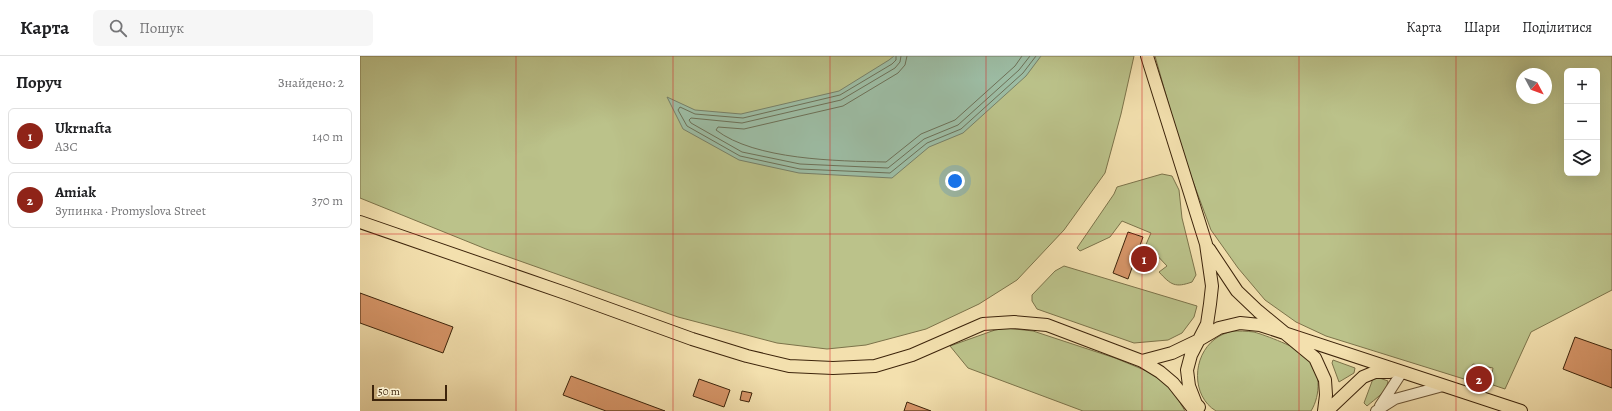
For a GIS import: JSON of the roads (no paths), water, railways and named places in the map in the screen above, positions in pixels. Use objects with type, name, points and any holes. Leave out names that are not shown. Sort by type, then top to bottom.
[{"type":"main road","points":[[1147,56],[1206,244],[1212,286],[1207,324],[1190,355],[1187,370],[1189,386],[1196,404],[1202,411]]},
{"type":"main road","points":[[360,222],[561,291],[692,339],[747,356],[789,366],[833,368],[875,366],[912,355],[983,324],[1014,322],[1047,325],[1142,361],[1160,372],[1173,383],[1195,411]]},
{"type":"main road","points":[[1206,244],[1237,291],[1315,358],[1321,369],[1325,387],[1325,411]]},
{"type":"main road","points":[[1142,361],[1172,353],[1198,342],[1219,328],[1240,323],[1260,326],[1286,334],[1521,411]]},
{"type":"main road","points":[[1325,411],[1363,376],[1375,372],[1402,372]]},
{"type":"street","points":[[1377,409],[1402,372]]},
{"type":"street","points":[[1377,409],[1406,395],[1443,386]]},
{"type":"water","points":[[894,56],[1041,56],[1026,76],[963,133],[929,147],[892,178],[799,173],[739,160],[683,129],[667,97],[695,110],[741,114],[839,91]]},
{"type":"place","name":"Ukrnafta","points":[[1144,259]]},
{"type":"place","name":"Amiak","points":[[1479,379]]}]
